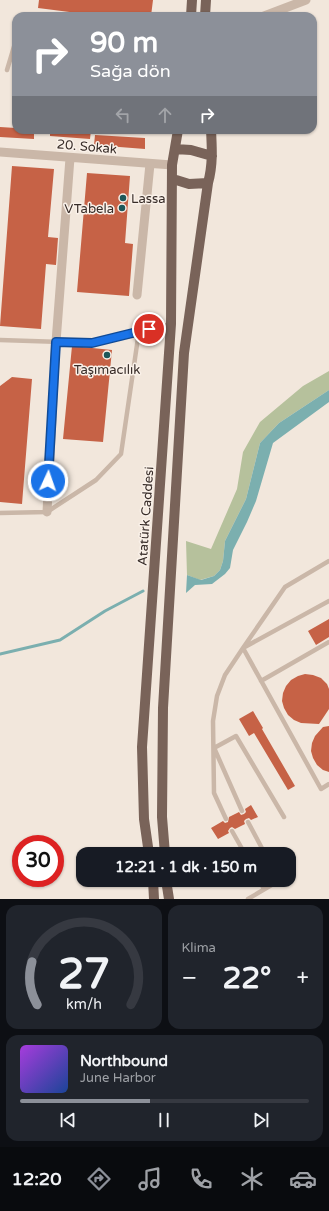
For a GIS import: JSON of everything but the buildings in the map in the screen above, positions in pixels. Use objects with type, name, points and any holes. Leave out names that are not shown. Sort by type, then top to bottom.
[{"type":"main road","points":[[191,12],[192,0]]},
{"type":"main road","points":[[205,12],[206,0]]},
{"type":"main road","points":[[177,134],[172,165],[173,179],[189,184],[208,183]]},
{"type":"main road","points":[[164,847],[162,817],[163,708],[184,353],[208,183],[211,173],[211,134]]},
{"type":"main road","points":[[175,149],[191,150],[212,156]]},
{"type":"main road","name":"Atatürk Caddesi","points":[[148,847],[144,819],[142,747],[171,324],[173,179]]},
{"type":"main road","points":[[153,887],[154,899]]},
{"type":"main road","points":[[167,887],[169,899]]},
{"type":"street","points":[[274,12],[306,0]]},
{"type":"street","name":"20. Sokak","points":[[0,152],[172,165]]},
{"type":"street","points":[[47,512],[56,342],[70,158]]},
{"type":"street","points":[[137,295],[150,164]]},
{"type":"lane","points":[[7,70],[12,53]]},
{"type":"lane","points":[[0,340],[92,343],[171,324]]},
{"type":"lane","points":[[0,513],[47,512],[96,480],[121,454],[139,331]]},
{"type":"lane","points":[[226,819],[214,793],[213,721],[217,696],[225,675],[285,587],[328,563]]},
{"type":"lane","points":[[243,648],[329,601]]},
{"type":"lane","points":[[261,681],[329,642]]},
{"type":"lane","points":[[243,648],[321,789],[329,784]]},
{"type":"lane","points":[[214,748],[236,736],[284,817]]},
{"type":"lane","points":[[214,748],[242,811]]},
{"type":"lane","points":[[248,822],[261,847]]},
{"type":"lane","points":[[232,831],[241,847]]},
{"type":"lane","points":[[248,899],[268,887]]},
{"type":"green space","points":[[329,371],[329,390],[279,423],[260,443],[246,499],[225,541],[223,561],[220,570],[214,576],[200,580],[187,575],[186,541],[211,549],[237,489],[243,452],[260,422],[303,386]]},
{"type":"water","points":[[329,390],[329,402],[273,443],[256,501],[233,550],[230,568],[212,584],[195,585],[186,593],[187,575],[201,580],[214,576],[220,570],[223,561],[225,541],[246,499],[260,443],[279,423]]},
{"type":"waterway","points":[[0,654],[60,640],[105,611],[143,591]]},
{"type":"place","name":"Lassa","points":[[123,198]]},
{"type":"place","name":"VTabela","points":[[122,208]]},
{"type":"place","name":"Taşımacılık","points":[[107,355]]},
{"type":"route","points":[[48,481],[56,342],[92,343],[149,329]]}]
